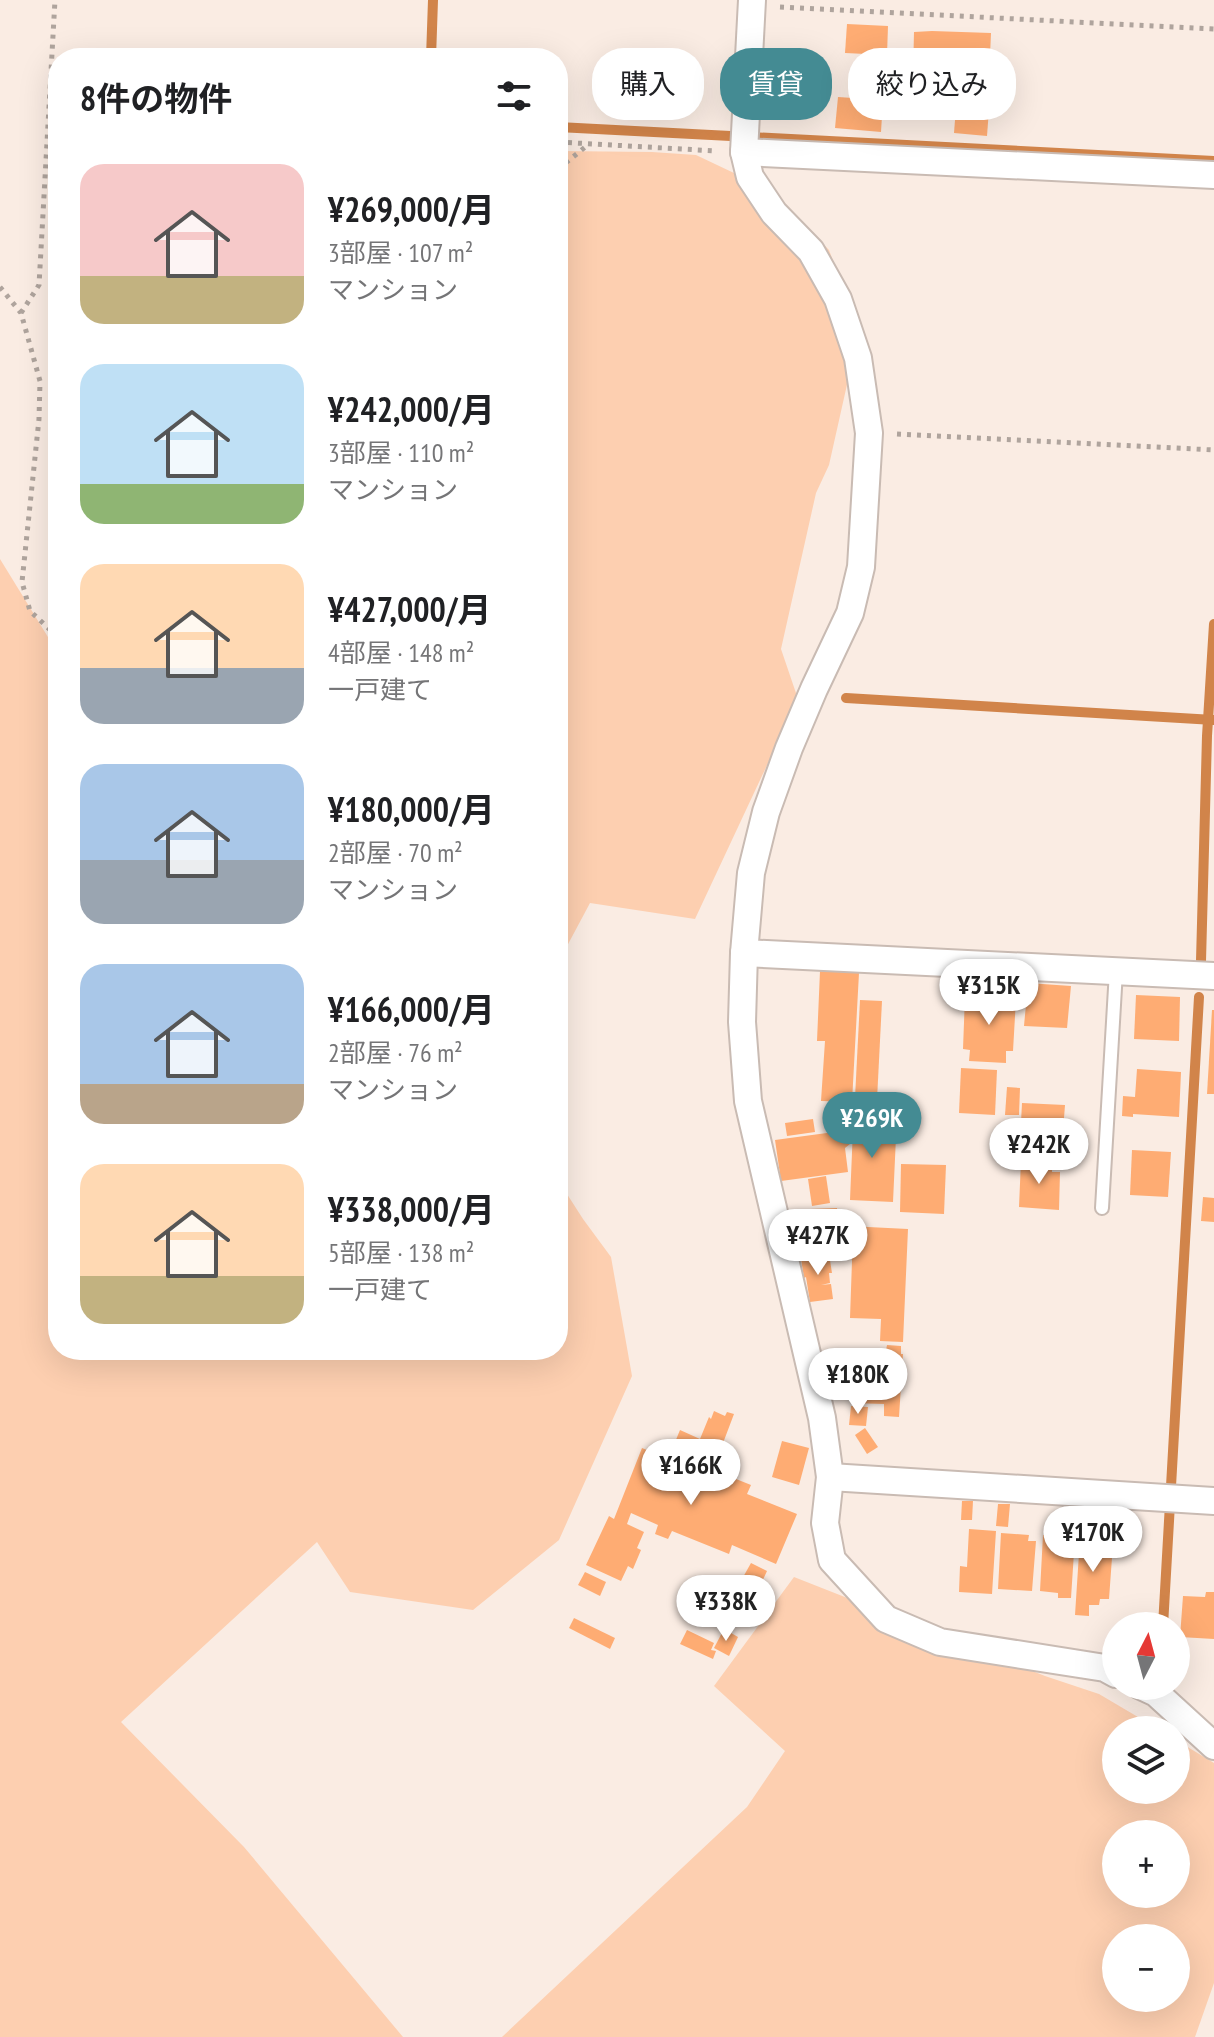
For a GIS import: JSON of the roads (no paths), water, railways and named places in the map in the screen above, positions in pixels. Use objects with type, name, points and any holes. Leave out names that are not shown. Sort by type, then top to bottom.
[{"type":"street","points":[[752,2],[744,141],[750,177],[774,213],[811,251],[838,299],[858,358],[869,433],[861,567],[850,613],[794,736],[766,812],[751,873],[744,953],[742,1022],[748,1101],[822,1418],[830,1477],[825,1523],[832,1560],[886,1619],[940,1642],[1102,1668]]},
{"type":"street","points":[[744,141],[1214,175]]},
{"type":"street","points":[[744,953],[1214,976]]},
{"type":"street","points":[[830,1477],[1214,1501]]},
{"type":"street","points":[[1164,1700],[1214,1746]]},
{"type":"lane","points":[[1102,1208],[1116,971]]},
{"type":"waterway","points":[[431,48],[433,0]]},
{"type":"waterway","points":[[568,128],[1214,161]]},
{"type":"waterway","points":[[1201,961],[1207,736],[1214,624]]},
{"type":"waterway","points":[[846,698],[1214,720]]},
{"type":"waterway","points":[[1164,1612],[1199,997]]}]
